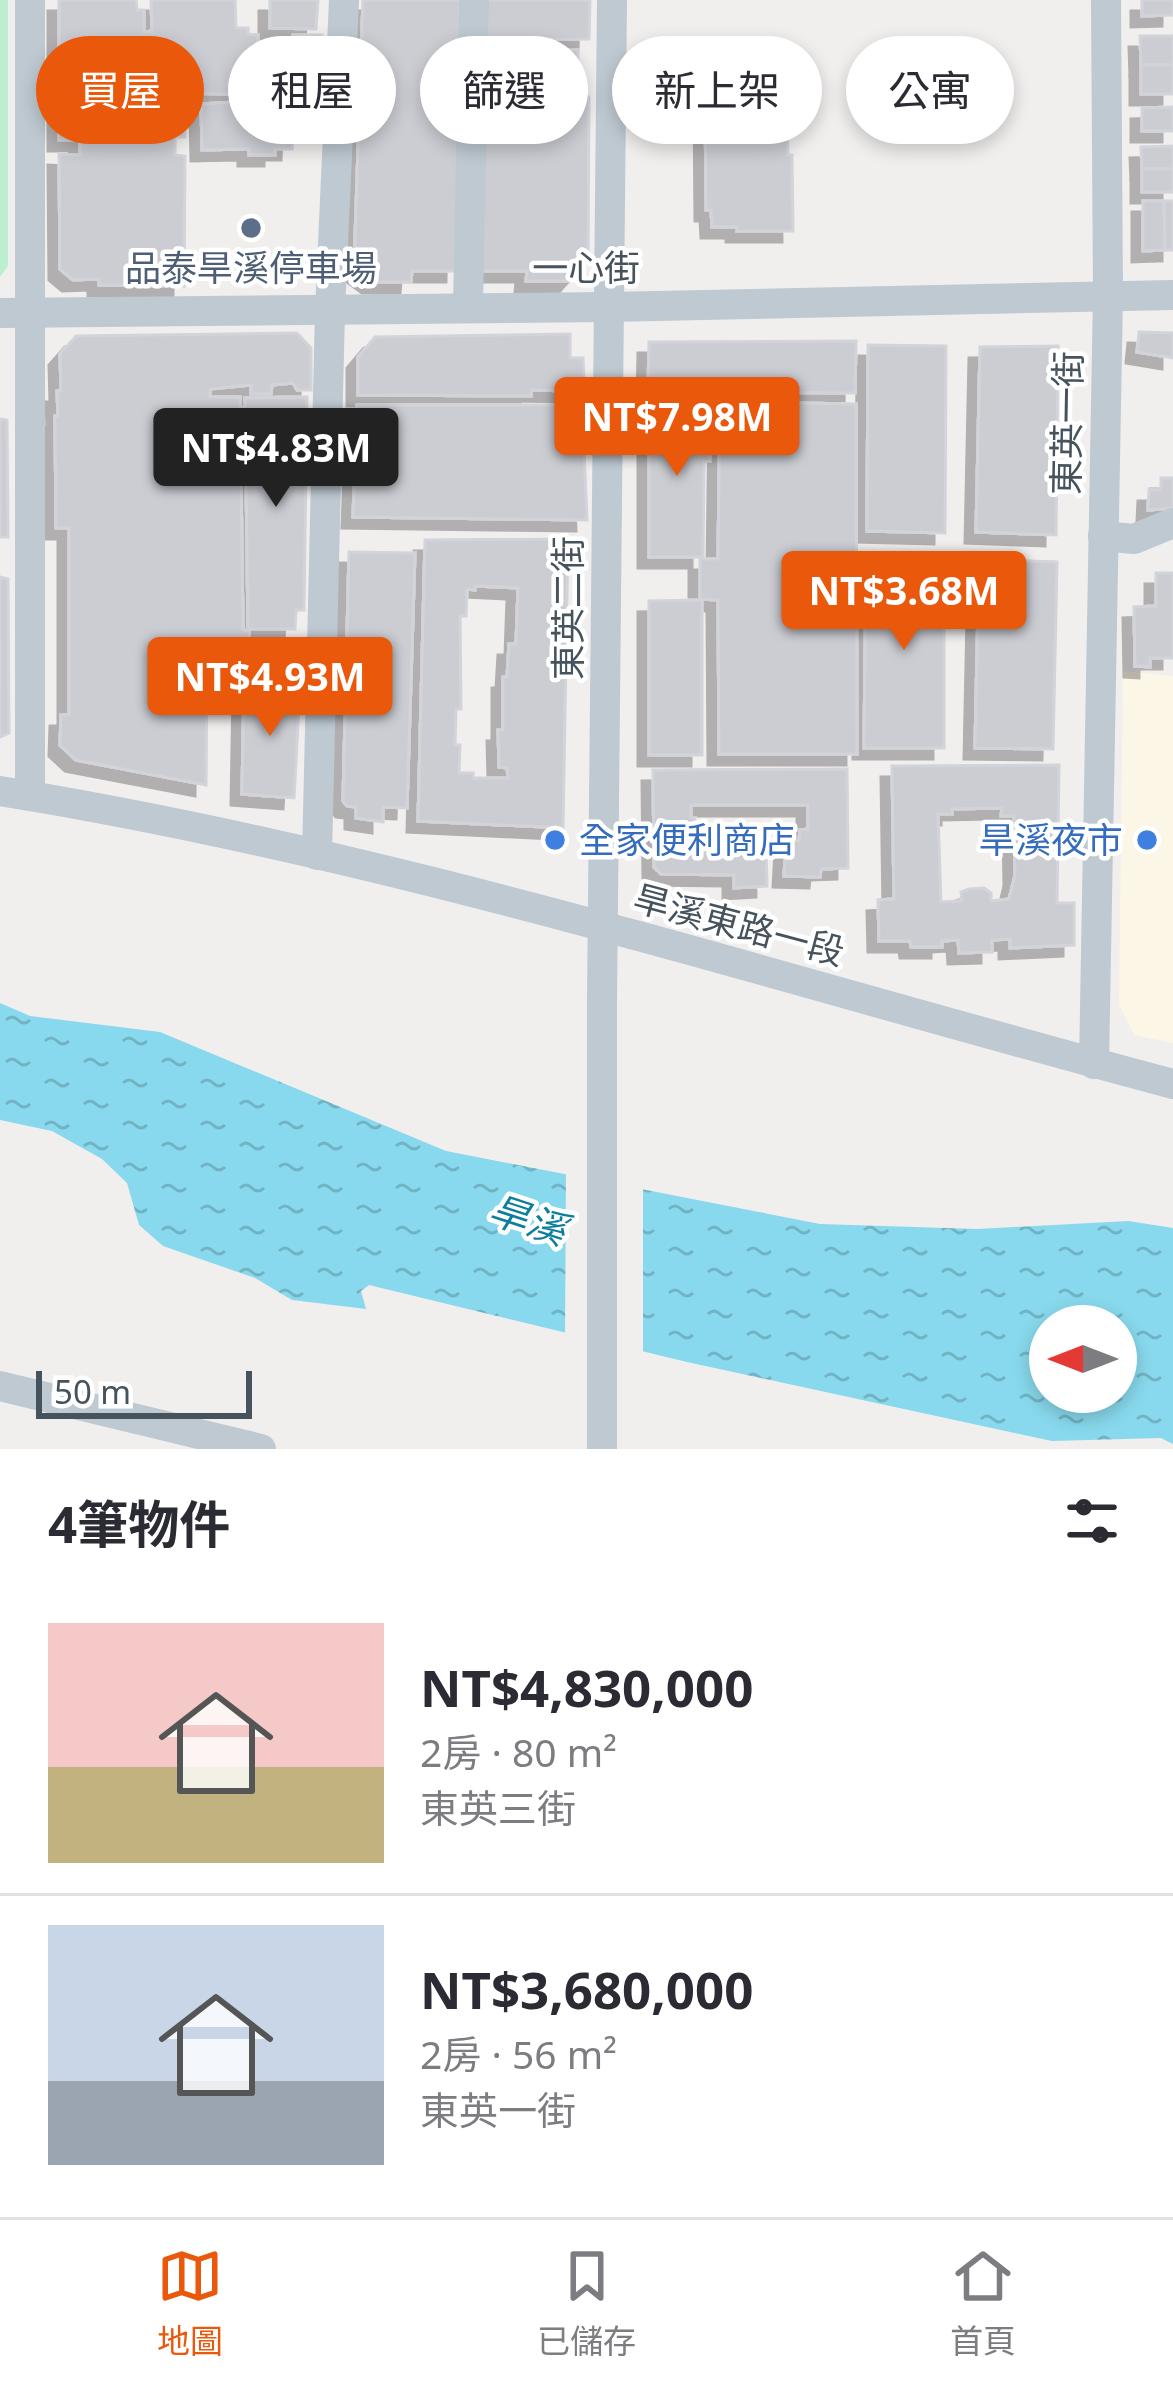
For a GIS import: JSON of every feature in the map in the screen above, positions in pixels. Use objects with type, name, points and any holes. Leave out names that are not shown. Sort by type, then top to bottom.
[{"type":"street","points":[[15,793],[14,313],[30,0]]},
{"type":"street","points":[[317,855],[330,311],[344,0]]},
{"type":"street","points":[[468,307],[474,0]]},
{"type":"street","name":"東英二街","points":[[602,1449],[613,0]]},
{"type":"street","name":"東英一街","points":[[1094,1064],[1108,295],[1106,0]]},
{"type":"street","name":"一心街","points":[[14,313],[610,308],[1173,295]]},
{"type":"street","points":[[1103,536],[1134,539],[1173,523]]},
{"type":"street","name":"旱溪東路一段","points":[[15,793],[317,855],[1173,1084]]},
{"type":"street","points":[[0,1386],[261,1449]]},
{"type":"shaded area","name":"旱溪夜市","points":[[1123,671],[1173,676],[1173,1043],[1134,1035],[1119,1005]]},
{"type":"green space","points":[[0,0],[8,0],[8,266],[0,277]]},
{"type":"water","name":"旱溪","points":[[0,1003],[30,1016],[160,1032],[446,1151],[820,1224],[977,1229],[1128,1221],[1173,1228],[1173,1444],[1161,1438],[1052,1441],[687,1362],[369,1285],[361,1291],[366,1309],[292,1300],[255,1278],[163,1246],[139,1225],[127,1183],[102,1159],[52,1131],[0,1120]]},
{"type":"pier","points":[[566,1168],[643,1183],[643,1357],[565,1336]]},
{"type":"building","points":[[59,0],[136,0],[137,10],[144,10],[144,32],[152,31],[151,0],[235,0],[236,28],[248,28],[248,34],[258,35],[228,36],[228,94],[204,94],[204,36],[59,36]]},
{"type":"building","points":[[270,0],[318,0],[316,29],[270,28]]},
{"type":"building","points":[[363,0],[460,0],[460,36],[420,36],[420,144],[458,144],[457,271],[412,271],[411,282],[373,282],[354,268],[358,144],[396,144],[396,36],[362,36]]},
{"type":"building","points":[[487,0],[590,0],[589,39],[487,36]]},
{"type":"building","points":[[1142,0],[1173,0],[1173,15],[1142,16]]},
{"type":"building","points":[[1140,36],[1173,36],[1173,65],[1141,65]]},
{"type":"building","points":[[1141,65],[1173,65],[1173,94],[1141,94]]},
{"type":"building","points":[[589,97],[588,261],[570,281],[526,281],[527,271],[480,271],[483,144],[588,144]]},
{"type":"building","points":[[228,102],[228,144],[292,144],[292,149],[275,149],[275,155],[249,155],[249,149],[202,150],[204,104]]},
{"type":"building","points":[[1173,107],[1173,131],[1142,131],[1142,108]]},
{"type":"building","points":[[80,144],[175,144],[175,155],[185,156],[184,286],[99,285],[99,279],[73,280],[60,269],[59,154],[80,155]]},
{"type":"building","points":[[705,144],[788,144],[788,155],[792,155],[793,231],[712,227],[711,210],[706,210]]},
{"type":"building","points":[[1173,146],[1173,169],[1142,169],[1141,147]]},
{"type":"building","points":[[1142,169],[1173,169],[1173,192],[1142,192]]},
{"type":"building","points":[[1143,201],[1164,201],[1165,250],[1143,251]]},
{"type":"building","points":[[1164,201],[1173,201],[1173,250],[1165,250]]},
{"type":"building","points":[[1139,332],[1173,333],[1173,358],[1137,352]]},
{"type":"building","points":[[297,333],[311,348],[311,390],[297,390],[293,383],[272,385],[271,394],[251,394],[251,385],[210,389],[210,397],[240,397],[243,630],[249,631],[250,667],[217,659],[172,658],[172,674],[179,674],[179,669],[207,668],[206,785],[76,760],[60,745],[61,715],[69,715],[69,528],[56,528],[60,354],[76,336]]},
{"type":"building","points":[[570,334],[570,358],[583,358],[584,384],[569,384],[569,391],[531,390],[531,396],[358,395],[358,357],[375,337]]},
{"type":"building","points":[[856,341],[855,393],[648,392],[649,342]]},
{"type":"building","points":[[868,345],[946,346],[945,533],[867,531]]},
{"type":"building","points":[[1058,346],[1056,535],[976,532],[980,347]]},
{"type":"building","points":[[307,397],[304,610],[296,610],[295,629],[248,629],[245,398]]},
{"type":"building","points":[[704,401],[704,441],[710,441],[710,461],[704,462],[703,557],[649,557],[649,404]]},
{"type":"building","points":[[720,402],[856,404],[857,754],[719,754],[718,600],[700,599],[700,559],[718,559]]},
{"type":"building","points":[[357,405],[582,405],[587,520],[353,517]]},
{"type":"building","points":[[0,419],[7,420],[8,537],[0,537]]},
{"type":"building","points":[[1161,478],[1173,478],[1173,508],[1148,510],[1149,490],[1161,490]]},
{"type":"building","points":[[568,539],[563,828],[418,821],[425,540]],"holes":[[[518,588],[516,644],[509,644],[507,677],[503,677],[503,730],[498,730],[499,767],[507,768],[508,778],[473,778],[473,773],[459,773],[460,745],[455,745],[456,709],[461,709],[460,616],[466,616],[467,589]]]},
{"type":"building","points":[[349,552],[415,553],[407,808],[383,807],[383,822],[356,818],[356,807],[343,801]]},
{"type":"building","points":[[866,558],[944,558],[944,748],[864,748]]},
{"type":"building","points":[[979,559],[1057,562],[1053,749],[975,748]]},
{"type":"building","points":[[1156,573],[1173,573],[1173,658],[1150,658],[1150,667],[1135,666],[1134,607],[1156,606]]},
{"type":"building","points":[[0,577],[8,579],[9,733],[0,737]]},
{"type":"building","points":[[702,600],[702,755],[649,755],[649,601]]},
{"type":"building","points":[[244,681],[285,682],[285,687],[300,688],[294,798],[242,794]]},
{"type":"building","points":[[1059,765],[1057,903],[1074,903],[1074,945],[1010,948],[1010,939],[992,940],[992,952],[959,953],[958,940],[942,941],[942,947],[879,941],[878,900],[894,899],[892,766]],"holes":[[[1002,808],[1001,816],[1014,816],[1015,875],[1009,899],[991,901],[991,893],[984,888],[961,892],[962,901],[941,902],[938,814],[952,814],[952,809]]]},
{"type":"building","points":[[847,769],[848,868],[821,869],[820,877],[784,876],[786,840],[799,841],[800,830],[808,829],[808,805],[691,805],[699,841],[766,843],[767,886],[734,888],[734,875],[661,874],[654,867],[653,770]]},
{"type":"place","name":"品泰旱溪停車場","points":[[251,228]]},
{"type":"place","name":"全家便利商店","points":[[555,840]]},
{"type":"place","name":"旱溪夜市","points":[[1147,840]]}]
